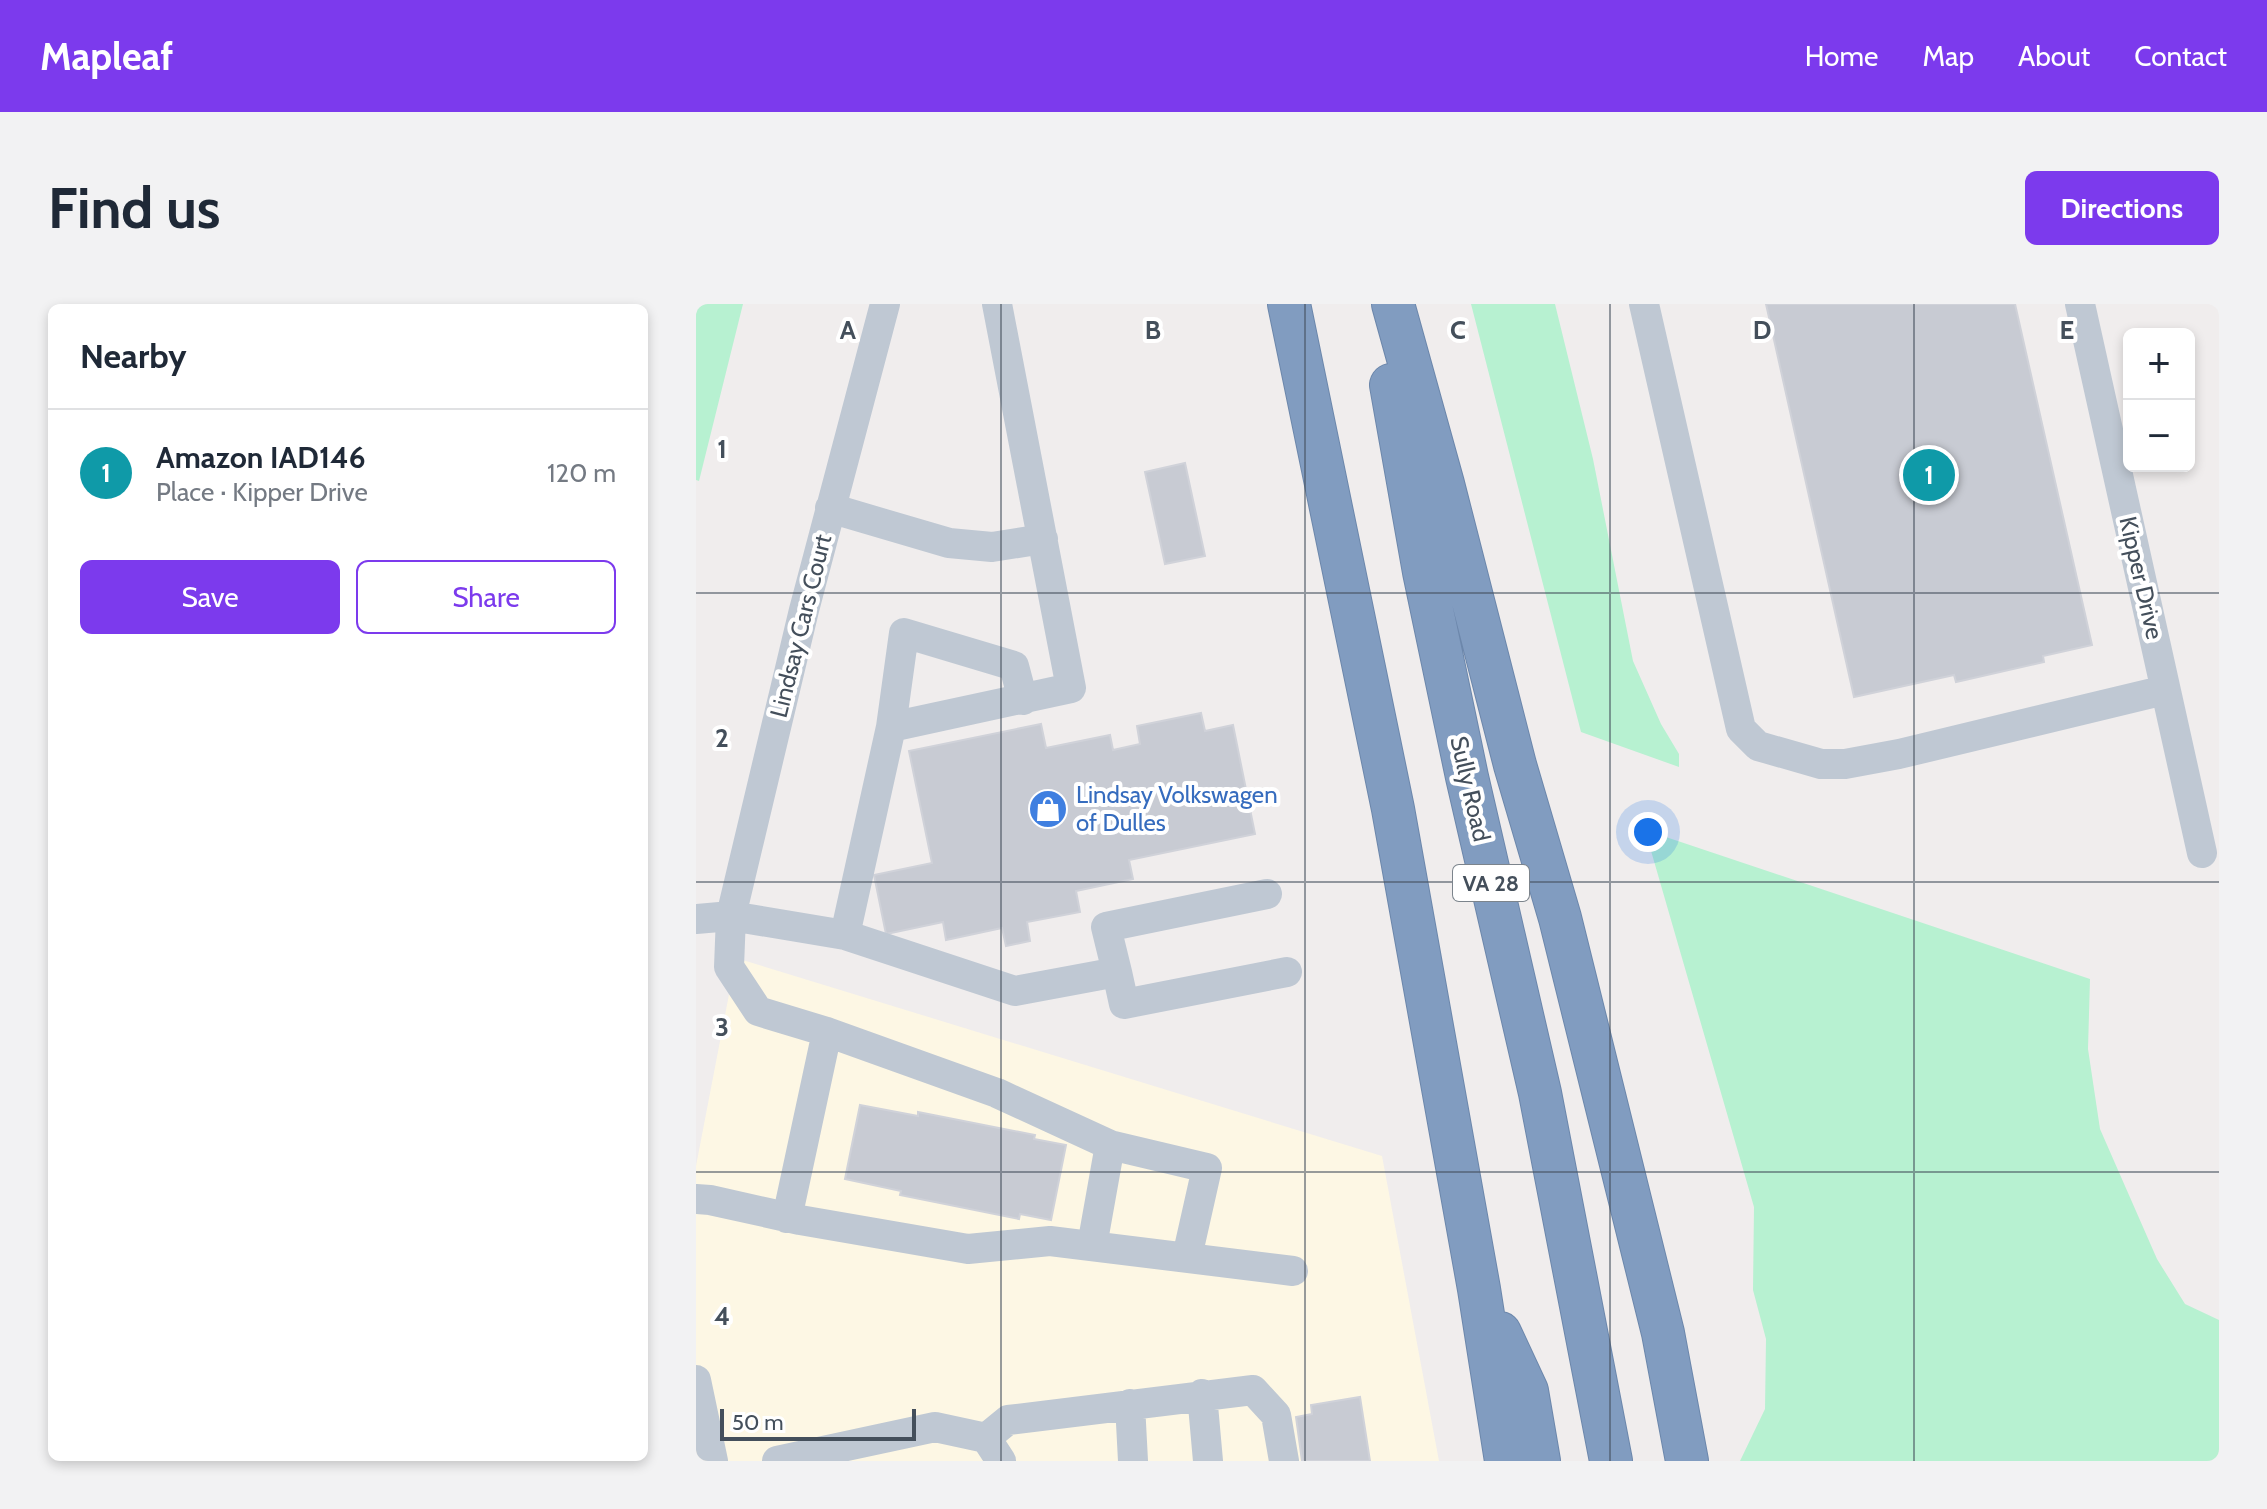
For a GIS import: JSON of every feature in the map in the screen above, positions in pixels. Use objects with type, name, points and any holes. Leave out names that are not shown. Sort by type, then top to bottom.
[{"type":"highway","points":[[1289,304],[1393,809],[1479,1289],[1506,1461]]},
{"type":"highway","name":"Sully Road","points":[[1376,304],[1427,587],[1540,1093],[1611,1461]]},
{"type":"highway","points":[[1393,304],[1515,765],[1560,918],[1663,1333],[1687,1461]]},
{"type":"highway","points":[[1479,1289],[1527,1391],[1539,1461]]},
{"type":"street","name":"Lindsay Cars Court","points":[[885,304],[830,508],[731,916],[729,967],[758,1011],[827,1032],[997,1093],[1110,1145],[1207,1168],[1187,1257]]},
{"type":"street","points":[[891,727],[1071,688],[997,304]]},
{"type":"street","points":[[1644,304],[1741,729],[1758,746],[1821,764],[1845,764],[1899,754],[2165,690]]},
{"type":"street","name":"Kipper Drive","points":[[2080,304],[2202,853]]},
{"type":"street","points":[[830,508],[960,545],[992,547],[1043,539]]},
{"type":"street","points":[[845,935],[891,727],[904,633],[1014,666],[1023,700]]},
{"type":"street","points":[[1267,894],[1106,927],[1124,1004],[1287,972]]},
{"type":"street","points":[[696,919],[731,916],[845,935],[1015,991],[1117,972]]},
{"type":"street","points":[[787,1218],[827,1032]]},
{"type":"street","points":[[1092,1246],[1110,1145]]},
{"type":"street","points":[[696,1199],[968,1249],[1050,1241],[1293,1271]]},
{"type":"street","points":[[696,1380],[713,1461]]},
{"type":"street","points":[[777,1461],[935,1427],[994,1450],[1008,1420],[1253,1390],[1276,1415],[1284,1461]]},
{"type":"street","points":[[1202,1394],[1208,1461]]},
{"type":"street","points":[[1130,1404],[1133,1461]]},
{"type":"shaded area","points":[[736,958],[1382,1156],[1439,1461],[696,1461],[696,1166]]},
{"type":"green space","points":[[696,304],[743,304],[699,481],[696,480]]},
{"type":"green space","points":[[1471,304],[1555,304],[1593,459],[1633,661],[1661,724],[1679,754],[1679,767],[1581,732]]},
{"type":"green space","points":[[1645,830],[2090,979],[2088,1049],[2100,1129],[2157,1259],[2185,1304],[2219,1320],[2219,1461],[1740,1461],[1765,1409],[1766,1339],[1753,1290],[1754,1207]]},
{"type":"building","points":[[1766,304],[2015,304],[2092,645],[2043,656],[2044,662],[1956,682],[1954,675],[1854,697]]},
{"type":"building","points":[[1185,463],[1205,556],[1165,564],[1145,472]]},
{"type":"building","points":[[1201,713],[1205,731],[1233,725],[1255,834],[1129,860],[1133,879],[1076,891],[1080,912],[1027,922],[1030,941],[1006,946],[1002,928],[946,940],[943,922],[886,934],[874,875],[932,863],[909,751],[1041,724],[1046,748],[1110,735],[1113,750],[1140,744],[1137,726]]},
{"type":"building","points":[[860,1105],[918,1116],[918,1112],[1035,1135],[1034,1139],[1066,1145],[1051,1220],[1020,1214],[1019,1219],[900,1195],[901,1191],[845,1179]]},
{"type":"building","points":[[1360,1397],[1370,1461],[1302,1461],[1296,1417],[1312,1414],[1311,1405]]},
{"type":"place","name":"Amazon IAD146","points":[[1929,475]]},
{"type":"place","name":"Lindsay Volkswagen of Dulles","points":[[1048,809]]}]
